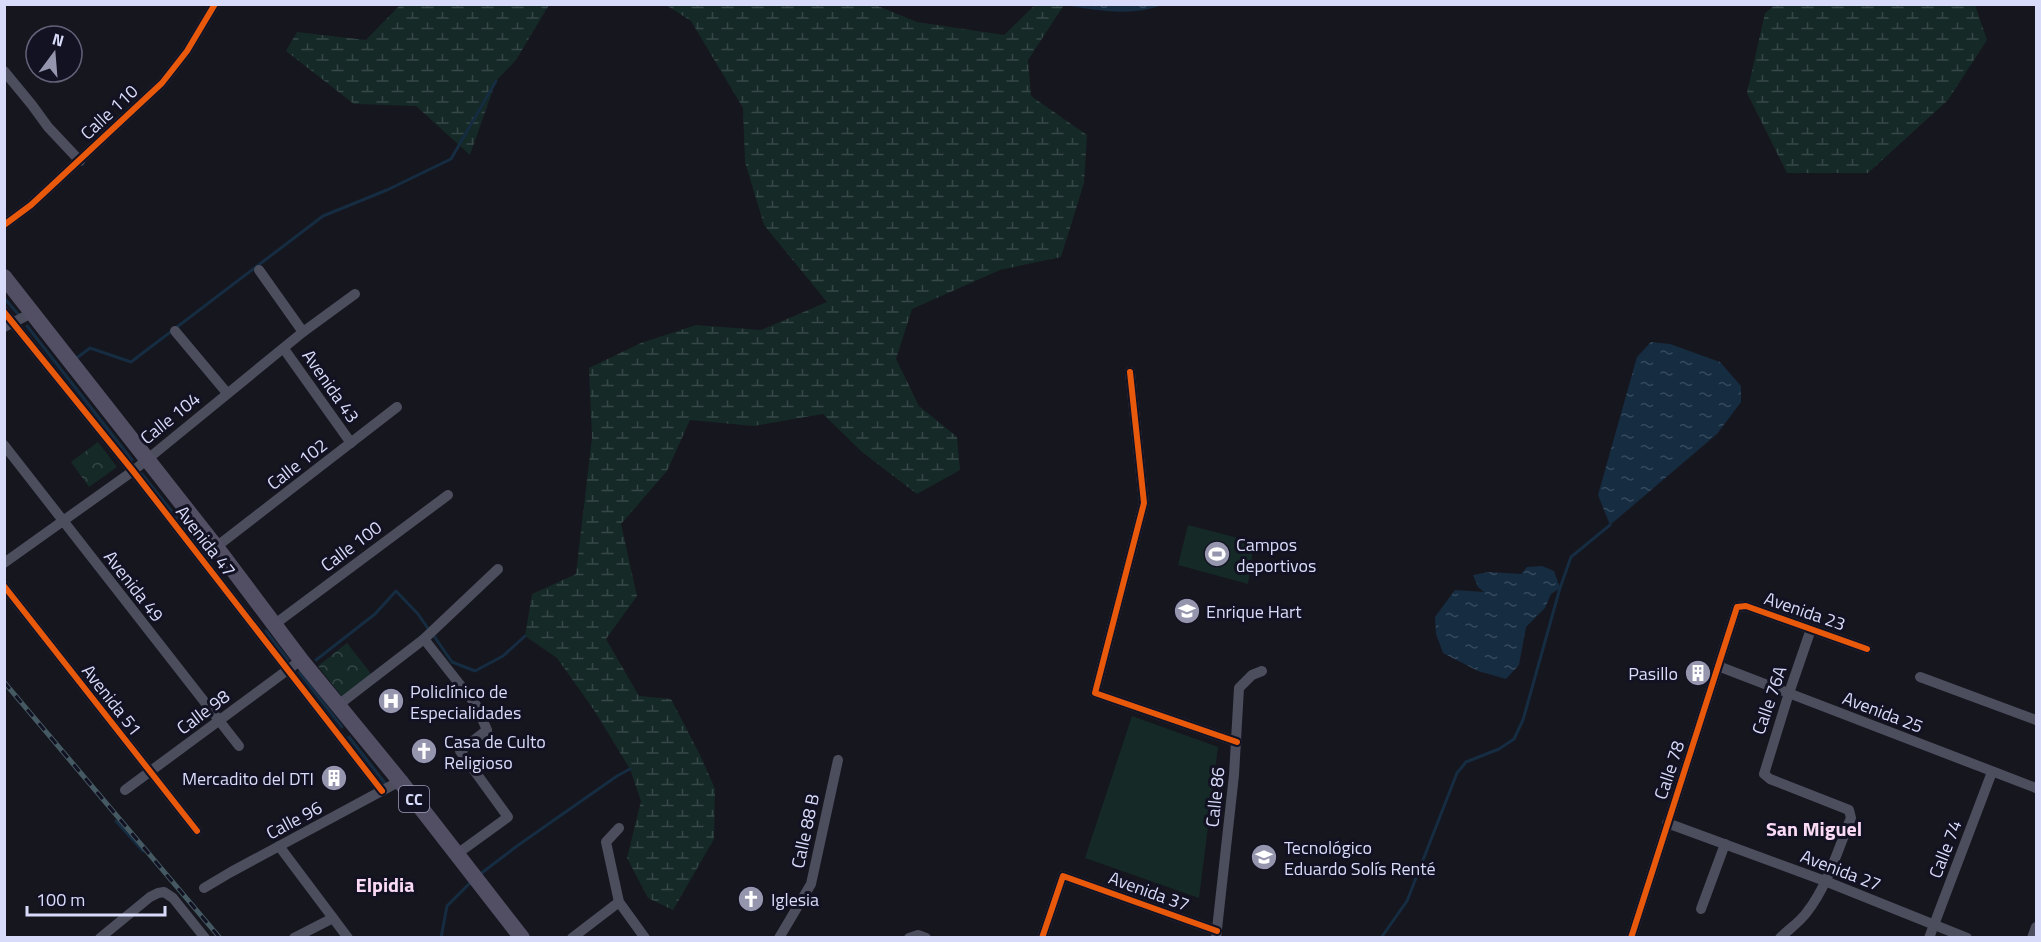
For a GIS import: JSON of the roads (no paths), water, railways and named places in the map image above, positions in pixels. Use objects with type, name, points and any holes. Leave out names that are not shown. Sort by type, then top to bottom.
[{"type":"main road","name":"Avenida 47","points":[[4,277],[275,624],[294,665],[337,706],[400,781],[522,938]]},
{"type":"street","name":"Calle 110","points":[[4,225],[31,205],[80,161],[162,83],[187,51],[215,4]]},
{"type":"street","points":[[4,71],[48,127],[80,161]]},
{"type":"street","name":"Avenida 43","points":[[259,270],[303,332]]},
{"type":"street","name":"Calle 104","points":[[4,563],[133,471],[226,393],[354,294]]},
{"type":"street","name":"Avenida 47","points":[[4,312],[9,325],[133,471],[230,596],[294,665],[382,791]]},
{"type":"street","points":[[9,325],[32,313]]},
{"type":"street","points":[[175,331],[226,393]]},
{"type":"street","name":"Avenida 43","points":[[284,348],[351,443]]},
{"type":"street","points":[[1130,372],[1144,503],[1095,693],[1237,742]]},
{"type":"street","name":"Calle 102","points":[[216,547],[397,407]]},
{"type":"street","name":"Avenida 49","points":[[4,445],[239,747]]},
{"type":"street","name":"Calle 100","points":[[275,624],[448,495]]},
{"type":"street","points":[[337,706],[424,639],[498,569]]},
{"type":"street","points":[[230,596],[244,585]]},
{"type":"street","name":"Avenida 51","points":[[4,586],[197,831]]},
{"type":"street","name":"Avenida 23","points":[[1735,611],[1741,606],[1746,606],[1867,649]]},
{"type":"street","name":"Calle 78","points":[[1631,938],[1735,611]]},
{"type":"street","name":"Calle 76A","points":[[1811,629],[1764,774],[1849,810],[1851,818],[1825,881]]},
{"type":"street","points":[[424,639],[476,705],[487,730],[460,751],[508,817],[457,854]]},
{"type":"street","name":"Calle 98","points":[[125,790],[294,665]]},
{"type":"street","name":"Avenida 25","points":[[1718,666],[2037,788]]},
{"type":"street","name":"Calle 86","points":[[1216,934],[1237,742],[1239,688],[1247,679],[1262,671]]},
{"type":"street","points":[[1920,677],[2037,720]]},
{"type":"street","name":"Calle 88 B","points":[[779,938],[811,884],[838,760]]},
{"type":"street","name":"Calle 74","points":[[1929,938],[1992,772]]},
{"type":"street","name":"Calle 96","points":[[204,888],[400,781]]},
{"type":"street","name":"Avenida 27","points":[[1667,823],[1825,881],[1967,938]]},
{"type":"street","points":[[619,828],[606,842],[619,902],[645,938]]},
{"type":"street","points":[[1701,909],[1725,844]]},
{"type":"street","points":[[279,846],[348,938]]},
{"type":"street","name":"Avenida 37","points":[[1042,938],[1064,876],[1216,934]]},
{"type":"street","points":[[1780,938],[1806,914],[1825,881]]},
{"type":"street","points":[[100,938],[150,897],[164,892],[173,898],[205,938]]},
{"type":"street","points":[[572,938],[619,902]]},
{"type":"street","points":[[294,938],[333,918]]},
{"type":"street","points":[[2032,938],[2037,927]]},
{"type":"street","points":[[909,938],[918,935],[926,938]]},
{"type":"water","points":[[1064,5],[1162,5],[1126,12]]},
{"type":"water","points":[[1651,342],[1670,344],[1720,362],[1741,386],[1741,402],[1717,434],[1610,525],[1598,495],[1637,357]]},
{"type":"water","points":[[1542,566],[1554,571],[1560,588],[1551,594],[1545,608],[1526,627],[1519,665],[1506,679],[1478,671],[1443,653],[1436,634],[1435,617],[1455,590],[1484,592],[1478,587],[1473,575],[1489,572],[1521,574],[1527,567]]},
{"type":"waterway","points":[[78,357],[90,348],[131,362],[323,216],[387,190],[451,159],[496,81]]},
{"type":"waterway","points":[[4,298],[19,315]]},
{"type":"waterway","points":[[27,326],[132,460]]},
{"type":"waterway","points":[[142,474],[211,561]]},
{"type":"waterway","points":[[1381,938],[1407,901],[1457,773],[1466,762],[1499,749],[1514,739],[1523,720],[1571,557],[1610,525]]},
{"type":"waterway","points":[[316,660],[375,614],[396,591],[418,614],[429,630]]},
{"type":"waterway","points":[[266,631],[288,660]]},
{"type":"waterway","points":[[434,636],[452,662],[475,671],[503,656],[525,636]]},
{"type":"waterway","points":[[299,672],[342,727]]},
{"type":"waterway","points":[[349,737],[385,783]]},
{"type":"waterway","points":[[479,875],[517,846],[630,769]]},
{"type":"waterway","points":[[116,821],[143,851]]},
{"type":"waterway","points":[[441,938],[447,906],[472,881]]},
{"type":"railway","points":[[4,682],[220,938]]},
{"type":"place","name":"Campos deportivos","points":[[1217,554]]},
{"type":"place","name":"Enrique Hart","points":[[1187,611]]},
{"type":"place","name":"Pasillo","points":[[1698,673]]},
{"type":"place","name":"Policlínico de Especialidades","points":[[391,701]]},
{"type":"place","name":"Casa de Culto Religioso","points":[[424,751]]},
{"type":"place","name":"Mercadito del DTI","points":[[334,778]]},
{"type":"place","name":"Tecnológico Eduardo Solís Renté","points":[[1264,857]]},
{"type":"place","name":"Iglesia","points":[[751,899]]},
{"type":"district","name":"San Miguel","points":[[1814,828]]},
{"type":"district","name":"Elpidia","points":[[385,884]]}]
